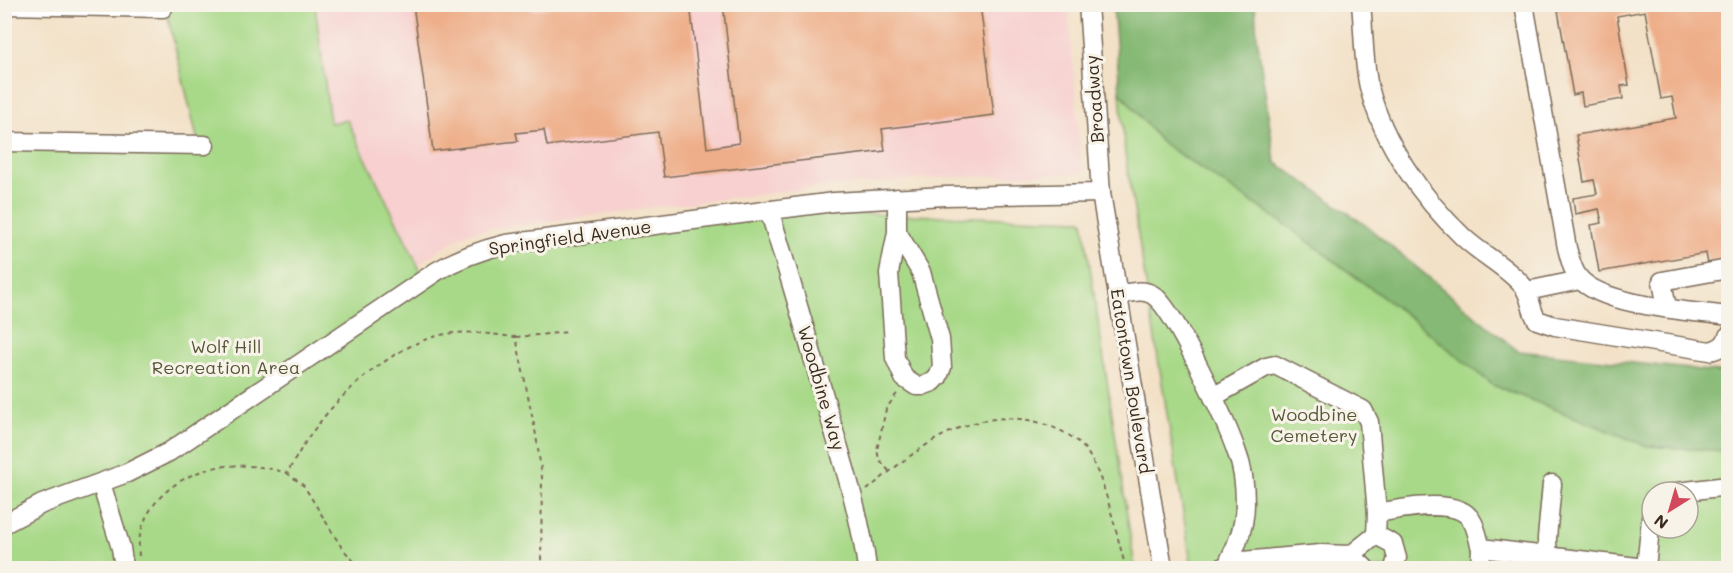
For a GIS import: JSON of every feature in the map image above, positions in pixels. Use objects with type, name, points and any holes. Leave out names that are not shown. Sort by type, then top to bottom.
[{"type":"street","name":"Broadway","points":[[1088,4],[1101,194]]},
{"type":"street","points":[[1362,4],[1369,87],[1379,116],[1397,152],[1414,180],[1443,218],[1466,240],[1508,270],[1527,291],[1534,316],[1547,324],[1710,351],[1725,344],[1728,336]]},
{"type":"street","points":[[1524,4],[1567,248],[1580,280],[1598,292],[1611,296],[1667,308],[1728,316]]},
{"type":"street","points":[[4,5],[163,8]]},
{"type":"street","points":[[4,142],[205,145]]},
{"type":"street","name":"Springfield Avenue","points":[[4,524],[42,504],[101,483],[169,452],[437,271],[465,256],[506,244],[834,202],[984,194],[1101,194]]},
{"type":"street","name":"Eatontown Boulevard","points":[[1101,194],[1163,568]]},
{"type":"street","points":[[897,198],[897,232],[889,273],[895,358],[904,378],[916,386],[922,386],[933,382],[942,367],[940,339],[921,272],[897,232]]},
{"type":"street","name":"Woodbine Way","points":[[769,210],[796,297],[853,502],[867,568]]},
{"type":"street","points":[[1667,308],[1662,281],[1728,269]]},
{"type":"street","points":[[1527,291],[1580,280]]},
{"type":"street","points":[[1118,295],[1142,291],[1160,301],[1183,337],[1238,453],[1245,501],[1242,530],[1224,568]]},
{"type":"street","points":[[1213,397],[1266,367],[1275,365],[1363,410],[1369,422],[1377,513],[1376,535],[1351,555],[1321,554],[1242,561],[1224,568]]},
{"type":"street","points":[[101,483],[121,548],[132,566]]},
{"type":"street","points":[[1548,562],[1552,483]]},
{"type":"street","points":[[1700,489],[1728,486]]},
{"type":"street","points":[[1377,513],[1449,506],[1459,509],[1473,521],[1481,548],[1480,568]]},
{"type":"street","points":[[1376,535],[1393,544],[1397,558],[1394,568]]},
{"type":"street","points":[[1481,548],[1548,562],[1645,568],[1648,540]]},
{"type":"street","points":[[1351,555],[1365,568]]},
{"type":"path","points":[[287,473],[318,424],[344,396],[372,372],[401,352],[432,337],[446,334],[477,333],[516,337],[569,332]]},
{"type":"path","points":[[516,337],[542,477],[541,568]]},
{"type":"path","points":[[889,472],[879,459],[877,450],[886,410],[908,381]]},
{"type":"path","points":[[853,502],[931,441],[948,432],[979,423],[1009,418],[1027,420],[1058,429],[1083,448],[1092,461],[1103,488],[1126,568]]},
{"type":"path","points":[[132,566],[140,530],[146,516],[166,491],[179,482],[214,468],[235,466],[268,468],[287,473],[304,486],[342,548],[360,568]]},
{"type":"shaded area","points":[[317,5],[1068,5],[1082,173],[935,178],[822,187],[470,232],[437,250],[418,266],[347,121],[330,124]]},
{"type":"green space","name":"Wolf Hill Recreation Area","points":[[165,5],[315,5],[330,123],[347,120],[425,280],[489,250],[765,211],[1083,220],[1135,568],[5,568],[4,142],[199,146]]},
{"type":"green space","points":[[1113,5],[1255,5],[1257,37],[1275,162],[1364,224],[1518,351],[1728,373],[1728,451],[1647,446],[1493,385],[1408,316],[1289,227],[1161,142],[1120,92]]},
{"type":"green space","name":"Woodbine Cemetery","points":[[1120,92],[1161,142],[1289,227],[1408,316],[1493,385],[1647,446],[1728,451],[1728,568],[1192,568],[1125,154]]},
{"type":"building","points":[[413,4],[436,4],[437,9],[489,4],[530,4],[531,10],[567,4],[690,4],[707,148],[739,143],[723,4],[980,4],[994,115],[882,129],[885,151],[664,177],[658,132],[547,146],[544,130],[516,133],[518,141],[433,151]]},
{"type":"building","points":[[1557,5],[1728,5],[1728,249],[1724,250],[1726,261],[1708,264],[1706,253],[1599,272],[1591,225],[1602,223],[1599,209],[1575,214],[1573,198],[1597,194],[1594,180],[1584,182],[1576,135],[1676,118],[1672,97],[1661,99],[1645,11],[1617,16],[1629,85],[1621,86],[1623,99],[1583,106],[1581,93],[1573,95]]}]
